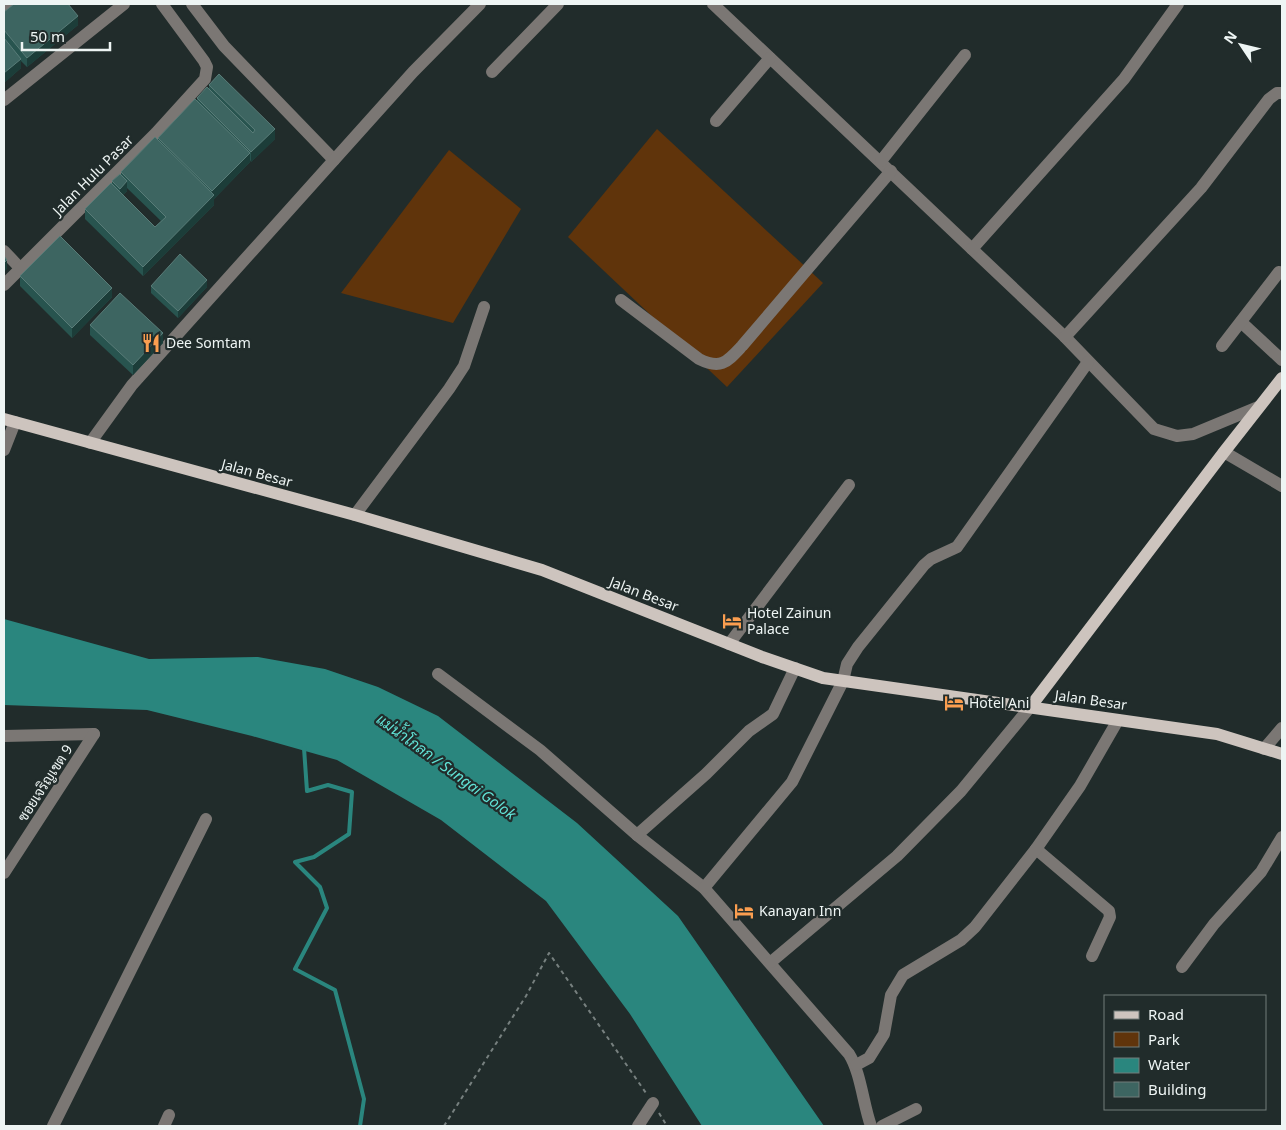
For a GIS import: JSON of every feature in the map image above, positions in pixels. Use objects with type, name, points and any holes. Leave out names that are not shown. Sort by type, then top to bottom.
[{"type":"main road","points":[[1031,706],[1282,378]]},
{"type":"main road","name":"Jalan Besar","points":[[9,421],[355,515],[542,570],[729,644],[823,678],[1031,706],[1217,734],[1282,754]]},
{"type":"street","points":[[4,12],[13,4]]},
{"type":"street","name":"Jalan Hulu Pasar","points":[[4,285],[201,85],[207,73],[204,61],[162,4]]},
{"type":"street","points":[[192,4],[224,46],[334,160]]},
{"type":"street","points":[[90,443],[132,385],[334,160],[480,4]]},
{"type":"street","points":[[492,72],[558,4]]},
{"type":"street","points":[[713,4],[892,171],[1065,337],[1148,423],[1166,434],[1177,436],[1193,434],[1258,407]]},
{"type":"street","points":[[972,249],[1124,79],[1178,4]]},
{"type":"street","points":[[4,100],[122,5]]},
{"type":"street","points":[[881,162],[964,55]]},
{"type":"street","points":[[716,121],[770,58]]},
{"type":"street","points":[[1065,337],[1201,188],[1269,99],[1277,93],[1282,93]]},
{"type":"street","points":[[621,300],[699,359],[711,365],[720,364],[728,360],[742,346],[892,171]]},
{"type":"street","points":[[4,251],[20,268]]},
{"type":"street","points":[[1222,346],[1279,272]]},
{"type":"street","points":[[355,515],[464,366],[484,308]]},
{"type":"street","points":[[1241,322],[1282,360]]},
{"type":"street","points":[[704,888],[776,804],[792,782],[843,681],[848,664],[858,646],[924,565],[931,559],[957,547],[1088,362]]},
{"type":"street","points":[[4,450],[9,421]]},
{"type":"street","points":[[1224,452],[1282,486]]},
{"type":"street","points":[[729,644],[849,485]]},
{"type":"street","points":[[638,835],[706,774],[749,731],[773,714],[795,668]]},
{"type":"street","points":[[438,674],[540,750],[638,835],[704,888],[771,962],[837,1039],[856,1065],[863,1104],[871,1126]]},
{"type":"street","points":[[771,962],[897,856],[961,791],[1031,706]]},
{"type":"street","points":[[856,1065],[868,1058],[884,1034],[891,996],[903,975],[961,940],[975,927],[1036,849],[1080,786],[1118,720]]},
{"type":"street","points":[[1264,748],[1282,728]]},
{"type":"street","name":"ซอยเจริญเขต 9","points":[[4,736],[94,734],[4,873]]},
{"type":"street","points":[[53,1126],[206,819]]},
{"type":"street","points":[[1182,967],[1214,924],[1261,872],[1282,837]]},
{"type":"street","points":[[1036,849],[1109,911],[1110,918],[1092,956]]},
{"type":"street","points":[[638,1126],[653,1103]]},
{"type":"street","points":[[882,1126],[916,1109]]},
{"type":"path","points":[[444,1126],[526,996],[549,953],[668,1126]]},
{"type":"green space","points":[[657,129],[823,283],[727,387],[568,237]]},
{"type":"green space","points":[[449,150],[521,209],[453,323],[341,293]]},
{"type":"water","name":"แม่น้ำโกลก / Sungai Golok","points":[[4,619],[149,659],[258,657],[325,669],[378,687],[438,716],[577,823],[678,916],[824,1126],[702,1126],[630,1014],[546,901],[441,820],[337,760],[252,736],[147,710],[4,705]]},
{"type":"building","points":[[14,4],[68,4],[78,16],[27,58],[4,30],[4,12]]},
{"type":"building","points":[[4,38],[21,59],[4,73]]},
{"type":"building","points":[[219,74],[275,129],[251,152],[197,98],[207,87],[253,133],[255,130],[209,85]]},
{"type":"building","points":[[195,99],[250,153],[212,191],[158,138]]},
{"type":"building","points":[[155,137],[214,195],[143,267],[85,209],[111,183],[155,227],[166,217],[121,172]]},
{"type":"building","points":[[120,174],[127,181],[120,189],[112,181]]},
{"type":"building","points":[[60,236],[112,288],[72,328],[20,276]]},
{"type":"building","points":[[180,254],[207,280],[178,311],[151,286]]},
{"type":"building","points":[[120,293],[163,333],[133,365],[90,325]]},
{"type":"waterway","points":[[304,748],[307,791],[328,785],[352,792],[349,834],[314,857],[295,862],[320,887],[327,908],[295,969],[335,990],[364,1099],[360,1126]]},
{"type":"place","name":"Dee Somtam","points":[[151,343]]},
{"type":"place","name":"Hotel Zainun Palace","points":[[732,621]]},
{"type":"place","name":"Hotel Ani","points":[[954,703]]},
{"type":"place","name":"Kanayan Inn","points":[[744,911]]}]
